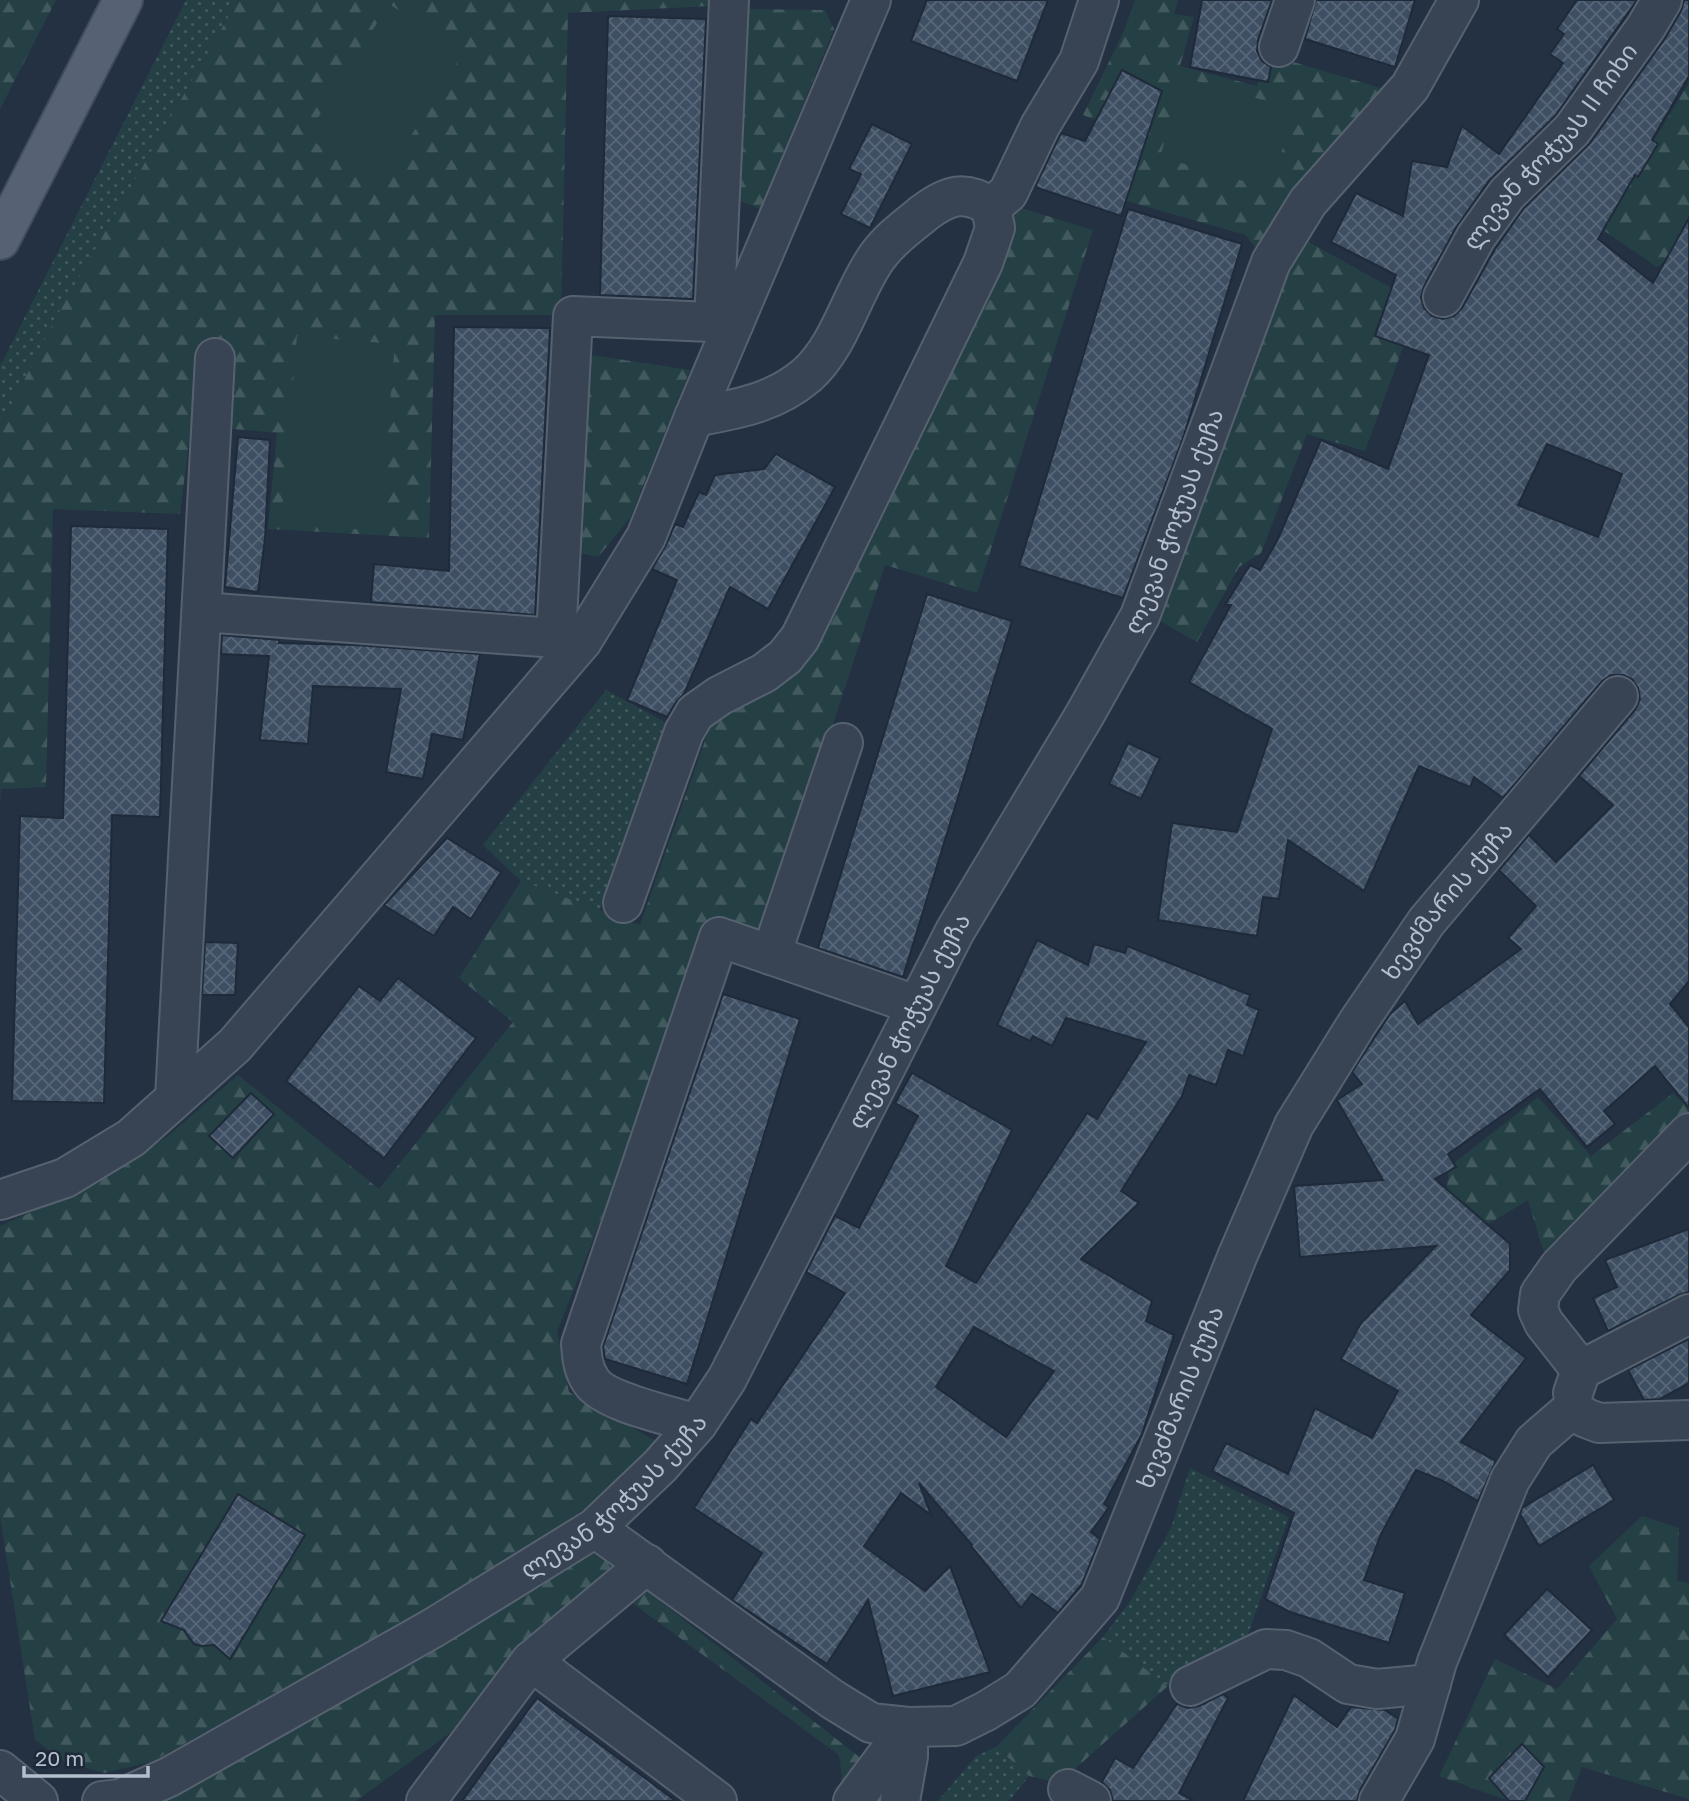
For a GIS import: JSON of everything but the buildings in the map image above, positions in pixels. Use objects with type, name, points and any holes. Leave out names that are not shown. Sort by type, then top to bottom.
[{"type":"main road","points":[[0,240],[123,0]]},
{"type":"street","points":[[724,322],[729,0]]},
{"type":"street","points":[[0,1200],[65,1178],[131,1138],[235,1045],[569,639],[646,537],[694,417],[724,322],[871,0]]},
{"type":"street","points":[[991,207],[1008,193],[1040,126],[1079,61],[1099,0]]},
{"type":"street","points":[[1279,47],[1295,0]]},
{"type":"street","name":"ლევან ჭოჭუას ქუჩა","points":[[102,1801],[120,1799],[169,1777],[433,1628],[595,1528],[660,1466],[697,1424],[727,1379],[955,931],[1084,716],[1140,616],[1271,262],[1308,202],[1410,87],[1459,0]]},
{"type":"street","name":"ლევან ჭოჭუას II ჩიხი","points":[[1443,297],[1476,237],[1507,194],[1572,130],[1646,27],[1662,0]]},
{"type":"street","points":[[623,903],[684,732],[695,713],[719,696],[764,673],[785,657],[800,639],[983,262],[995,228],[991,207],[976,197],[959,195],[933,207],[895,235],[876,258],[830,343],[809,373],[791,388],[753,406],[694,417]]},
{"type":"street","points":[[569,639],[573,316],[724,322]]},
{"type":"street","points":[[175,1098],[215,358]]},
{"type":"street","points":[[202,612],[569,639]]},
{"type":"street","name":"ხევძმარის ქუჩა","points":[[595,1528],[832,1699],[871,1723],[908,1727],[956,1726],[986,1712],[1020,1690],[1100,1598],[1237,1257],[1294,1125],[1357,1022],[1427,921],[1618,696]]},
{"type":"street","points":[[771,955],[842,743]]},
{"type":"street","points":[[697,1424],[614,1399],[592,1383],[582,1363],[581,1344],[719,937],[916,1005]]},
{"type":"street","points":[[1581,1370],[1544,1323],[1538,1310],[1540,1294],[1559,1266],[1689,1133]]},
{"type":"street","points":[[1379,1801],[1415,1739],[1442,1649],[1510,1480],[1534,1442],[1572,1409],[1574,1389],[1581,1370],[1689,1314]]},
{"type":"street","points":[[1572,1409],[1586,1419],[1599,1423],[1689,1420]]},
{"type":"street","points":[[426,1801],[531,1661],[647,1564]]},
{"type":"street","points":[[1190,1686],[1266,1649],[1286,1650],[1309,1658],[1348,1684],[1377,1689],[1431,1684]]},
{"type":"street","points":[[531,1661],[717,1801]]},
{"type":"street","points":[[853,1801],[908,1727]]},
{"type":"street","points":[[900,1801],[908,1756],[908,1727]]},
{"type":"street","points":[[0,1770],[38,1801]]},
{"type":"green space","points":[[0,0],[56,0],[0,109]]},
{"type":"green space","points":[[186,0],[238,0],[56,318],[0,427],[0,366]]},
{"type":"green space","points":[[238,0],[711,0],[711,6],[568,13],[561,315],[435,315],[429,538],[268,529],[277,433],[191,425],[180,514],[53,509],[46,787],[1,789],[0,807],[0,427],[56,318]]},
{"type":"green space","points":[[1135,0],[1178,0],[1174,14],[1194,17],[1180,66],[1257,86],[1267,54],[1394,92],[1262,257],[1246,235],[1116,198],[1136,135],[1083,115],[1123,33]]},
{"type":"green space","points":[[389,4],[464,51],[381,184],[306,137]]},
{"type":"green space","points":[[739,9],[825,10],[834,29],[760,209],[736,199]]},
{"type":"green space","points":[[1183,77],[1294,109],[1271,189],[1160,157]]},
{"type":"green space","points":[[1689,83],[1689,244],[1657,267],[1600,228]]},
{"type":"green space","points":[[1018,207],[1093,230],[977,593],[885,565],[754,966],[706,950],[557,1332],[569,1392],[656,1441],[543,1546],[153,1761],[105,1773],[65,1762],[35,1740],[0,1516],[0,1226],[83,1189],[168,1136],[238,1075],[379,1189],[513,1022],[459,978],[521,881],[640,925],[712,721],[823,621]]},
{"type":"green space","points":[[1307,241],[1393,289],[1375,331],[1406,339],[1365,451],[1307,434],[1261,553],[1239,567],[1197,642],[1160,621],[1277,295]]},
{"type":"green space","points":[[297,336],[395,344],[379,531],[281,523]]},
{"type":"green space","points":[[591,355],[690,370],[630,518],[598,557],[580,553]]},
{"type":"green space","points":[[606,690],[672,726],[600,910],[521,881],[483,845]]},
{"type":"green space","points":[[1673,1093],[1689,1108],[1689,1115],[1544,1253],[1528,1200],[1465,1238],[1445,1205],[1449,1167],[1538,1097],[1591,1156]]},
{"type":"green space","points":[[1190,1468],[1289,1517],[1241,1654],[1168,1686],[1103,1637],[1129,1603],[1171,1528]]},
{"type":"green space","points":[[1642,1516],[1679,1528],[1677,1581],[1689,1583],[1689,1799],[1582,1767],[1569,1801],[1509,1801],[1439,1776],[1495,1659],[1557,1689],[1617,1619],[1589,1566]]},
{"type":"green space","points":[[592,1548],[876,1770],[837,1801],[842,1777],[839,1755],[631,1602],[356,1801],[164,1801]]},
{"type":"green space","points":[[1103,1637],[1168,1686],[1059,1783],[1029,1776],[996,1747]]},
{"type":"green space","points":[[996,1747],[1029,1776],[1009,1801],[938,1801],[976,1756]]}]
